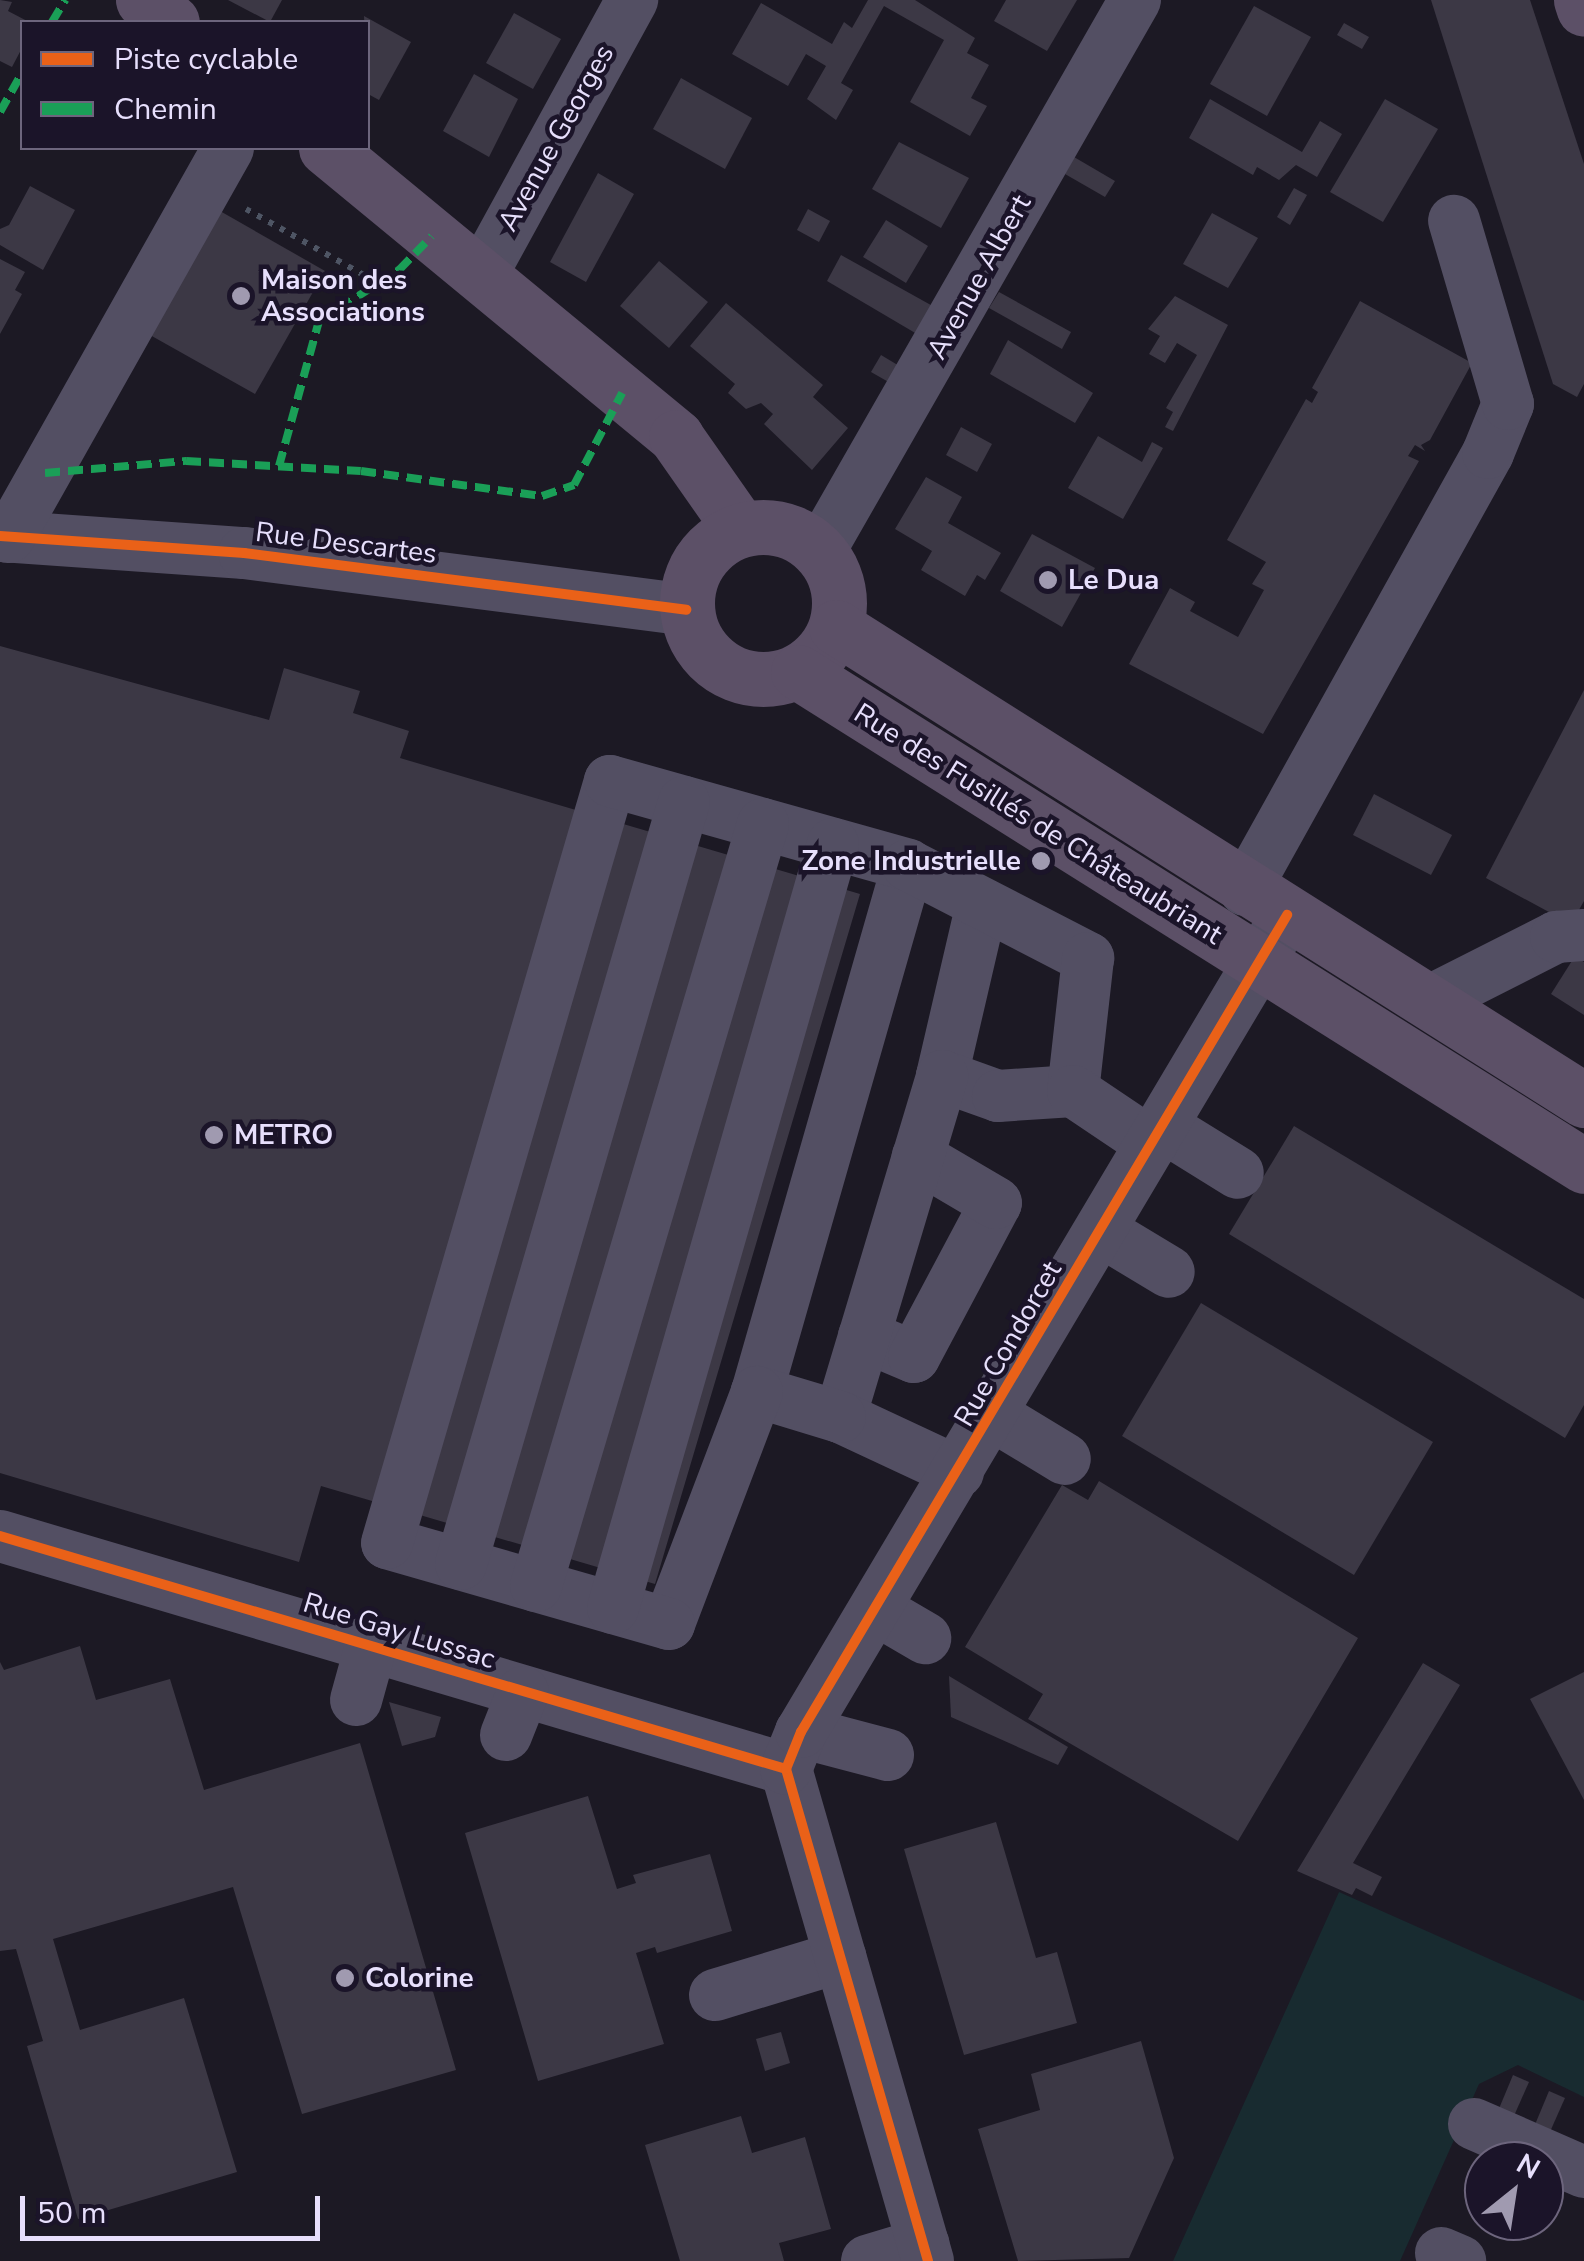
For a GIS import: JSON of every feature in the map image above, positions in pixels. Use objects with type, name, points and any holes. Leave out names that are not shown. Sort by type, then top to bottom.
[{"type":"main road","points":[[143,0],[169,20]]},
{"type":"main road","points":[[1581,0],[1584,9]]},
{"type":"main road","points":[[328,150],[676,437],[741,530]]},
{"type":"main road","points":[[769,526],[819,552],[838,587],[836,627],[822,654],[798,672],[762,680],[725,671],[698,645],[686,610],[691,576],[710,547],[741,530],[769,526]]},
{"type":"main road","name":"Rue des Fusillés de Châteaubriant","points":[[836,627],[1584,1100]]},
{"type":"main road","name":"Rue des Fusillés de Châteaubriant","points":[[798,672],[1584,1166]]},
{"type":"street","name":"Avenue Georges","points":[[481,276],[632,0]]},
{"type":"street","name":"Avenue Albert","points":[[819,552],[1135,0]]},
{"type":"street","points":[[4,537],[217,167]]},
{"type":"street","name":"Rue Condorcet","points":[[793,1750],[1259,962],[1266,902],[1488,453],[1508,404],[1454,221]]},
{"type":"street","name":"Rue Descartes","points":[[4,537],[244,553],[686,610]]},
{"type":"street","points":[[908,865],[757,1392],[669,1624],[387,1543],[610,780],[908,865],[1088,958],[1073,1091]]},
{"type":"street","points":[[461,1564],[684,802]]},
{"type":"street","points":[[536,1586],[763,824]]},
{"type":"street","points":[[613,1608],[834,844]]},
{"type":"street","points":[[840,1418],[942,1076],[982,904]]},
{"type":"street","points":[[1428,1002],[1556,937],[1584,935]]},
{"type":"street","points":[[942,1076],[998,1096],[1073,1091],[1238,1173]]},
{"type":"street","points":[[864,1336],[914,1358],[996,1203],[918,1157]]},
{"type":"street","points":[[1101,1230],[1168,1272]]},
{"type":"street","points":[[757,1392],[840,1418],[958,1472]]},
{"type":"street","points":[[992,1416],[1065,1459]]},
{"type":"street","name":"Rue Gay Lussac","points":[[0,1536],[371,1646],[514,1713],[793,1750],[888,1755]]},
{"type":"street","points":[[877,1610],[925,1638]]},
{"type":"street","points":[[356,1700],[371,1646]]},
{"type":"street","points":[[793,1750],[840,1958],[926,2252],[867,2261]]},
{"type":"street","points":[[716,1995],[840,1958]]},
{"type":"street","points":[[1474,2124],[1584,2172]]},
{"type":"path","points":[[217,167],[378,283]]},
{"type":"green space","points":[[1339,1892],[1584,2001],[1584,2097],[1518,2065],[1479,2084],[1400,2261],[1173,2261]]},
{"type":"building","points":[[0,0],[12,2],[8,11],[25,20],[20,20],[20,52],[12,67],[0,61]]},
{"type":"building","points":[[228,0],[282,0],[271,20]]},
{"type":"building","points":[[868,0],[915,0],[975,38],[967,53],[989,65],[971,98],[987,106],[970,136],[910,102],[944,40],[884,6],[841,83],[853,90],[836,120],[807,99],[826,66],[806,54],[788,86],[732,54],[761,3],[832,44],[844,22],[852,28]]},
{"type":"building","points":[[1006,0],[1077,0],[1047,51],[994,21]]},
{"type":"building","points":[[1431,0],[1530,0],[1584,164],[1584,384],[1577,397],[1553,384]]},
{"type":"building","points":[[1254,6],[1311,37],[1267,116],[1210,84]]},
{"type":"building","points":[[514,13],[561,39],[533,89],[486,63]]},
{"type":"building","points":[[364,16],[411,42],[379,100],[370,95],[370,20],[364,20]]},
{"type":"building","points":[[1344,23],[1369,37],[1362,49],[1337,35]]},
{"type":"building","points":[[474,74],[518,99],[489,157],[443,131]]},
{"type":"building","points":[[681,78],[752,118],[725,169],[653,129]]},
{"type":"building","points":[[1210,99],[1302,152],[1320,121],[1342,134],[1317,177],[1296,165],[1279,180],[1257,167],[1253,175],[1189,138]]},
{"type":"building","points":[[1385,99],[1438,129],[1383,222],[1330,192]]},
{"type":"building","points":[[899,142],[969,178],[941,228],[872,189]]},
{"type":"building","points":[[1074,157],[1115,181],[1105,197],[1065,174]]},
{"type":"building","points":[[598,173],[634,194],[586,282],[550,262]]},
{"type":"building","points":[[30,186],[75,210],[43,270],[0,245],[0,229],[9,225]]},
{"type":"building","points":[[1294,188],[1307,195],[1290,225],[1277,217]]},
{"type":"building","points":[[808,209],[830,221],[819,242],[797,230]]},
{"type":"building","points":[[220,211],[325,271],[255,394],[150,335]]},
{"type":"building","points":[[1212,213],[1258,238],[1228,288],[1183,264]]},
{"type":"building","points":[[886,220],[928,246],[906,283],[863,257]]},
{"type":"building","points":[[841,255],[938,309],[922,337],[827,281]]},
{"type":"building","points":[[0,259],[25,272],[15,290],[22,294],[0,334]]},
{"type":"building","points":[[659,261],[708,302],[669,348],[620,306]]},
{"type":"building","points":[[999,292],[1071,332],[1062,349],[989,308]]},
{"type":"building","points":[[1175,296],[1228,325],[1173,431],[1165,427],[1173,412],[1166,408],[1197,355],[1177,343],[1165,363],[1149,354],[1160,336],[1148,329]]},
{"type":"building","points":[[1360,301],[1472,363],[1430,440],[1421,445],[1425,451],[1415,445],[1408,456],[1419,461],[1263,734],[1129,664],[1170,588],[1195,602],[1190,611],[1238,637],[1264,590],[1252,584],[1266,562],[1227,540],[1306,399],[1312,403],[1318,392],[1312,388]]},
{"type":"building","points":[[726,303],[823,385],[813,397],[848,428],[812,470],[764,424],[773,414],[761,403],[746,409],[728,393],[735,384],[690,346]]},
{"type":"building","points":[[1008,340],[1093,393],[1075,423],[990,374]]},
{"type":"building","points":[[881,355],[901,367],[892,384],[871,372]]},
{"type":"building","points":[[961,427],[992,444],[977,472],[946,455]]},
{"type":"building","points":[[1098,436],[1142,462],[1152,442],[1163,448],[1123,519],[1068,488]]},
{"type":"building","points":[[926,477],[962,497],[948,523],[1001,553],[985,580],[977,575],[965,596],[921,570],[932,551],[895,529]]},
{"type":"building","name":"Le Dua","points":[[1032,534],[1095,568],[1062,627],[1000,591]]},
{"type":"building","points":[[0,646],[269,720],[284,668],[360,691],[353,713],[409,731],[400,758],[860,894],[655,1584],[321,1486],[299,1562],[0,1473]]},
{"type":"building","points":[[1584,690],[1584,901],[1571,924],[1486,878]]},
{"type":"building","points":[[1374,794],[1452,835],[1431,875],[1353,835]]},
{"type":"building","points":[[1575,956],[1584,962],[1584,1015],[1551,994]]},
{"type":"building","points":[[1294,1126],[1584,1299],[1584,1405],[1565,1438],[1229,1234]]},
{"type":"building","points":[[1201,1303],[1433,1442],[1354,1575],[1122,1436]]},
{"type":"building","points":[[1099,1481],[1358,1638],[1238,1841],[1028,1719],[1043,1694],[965,1647],[1062,1485],[1088,1500]]},
{"type":"building","points":[[80,1646],[96,1700],[170,1679],[204,1790],[360,1743],[456,2070],[302,2114],[233,1887],[53,1939],[80,2030],[184,1998],[237,2172],[78,2219],[27,2046],[43,2041],[16,1949],[0,1951],[0,1662],[4,1670]]},
{"type":"building","points":[[1423,1663],[1460,1685],[1353,1863],[1382,1877],[1372,1896],[1356,1888],[1352,1895],[1297,1871]]},
{"type":"building","points":[[1584,1672],[1584,1800],[1530,1699]]},
{"type":"building","points":[[949,1676],[1068,1747],[1058,1765],[951,1717]]},
{"type":"building","points":[[389,1702],[441,1717],[435,1737],[402,1746]]},
{"type":"building","points":[[588,1796],[617,1889],[636,1883],[633,1875],[710,1854],[732,1931],[657,1953],[655,1947],[636,1953],[664,2044],[538,2081],[465,1833]]},
{"type":"building","points":[[996,1822],[1036,1958],[1057,1952],[1077,2023],[964,2055],[904,1849]]},
{"type":"building","points":[[781,2032],[790,2063],[765,2071],[756,2039]]},
{"type":"building","points":[[1141,2041],[1174,2158],[1129,2258],[1018,2261],[978,2129],[1040,2110],[1031,2074]]},
{"type":"building","points":[[1513,2075],[1529,2082],[1513,2118],[1498,2111]]},
{"type":"building","points":[[1549,2091],[1565,2098],[1549,2134],[1534,2127]]},
{"type":"building","points":[[741,2116],[752,2153],[805,2137],[831,2229],[779,2243],[784,2261],[680,2261],[645,2145]]},
{"type":"marked path","points":[[53,20],[65,0]]},
{"type":"marked path","points":[[0,112],[20,77]]},
{"type":"marked path","points":[[279,466],[319,321],[399,270],[432,236]]},
{"type":"marked path","points":[[45,473],[186,461],[361,471],[542,496],[574,485],[622,393]]},
{"type":"cycle path","points":[[0,536],[244,553],[686,610]]},
{"type":"cycle path","points":[[928,2261],[786,1769],[801,1732],[1287,915]]},
{"type":"cycle path","points":[[0,1536],[786,1769]]},
{"type":"place","name":"Maison des Associations","points":[[241,296]]},
{"type":"place","name":"Le Dua","points":[[1048,580]]},
{"type":"place","name":"Zone Industrielle","points":[[1041,861]]},
{"type":"place","name":"METRO","points":[[214,1135]]},
{"type":"place","name":"Colorine","points":[[345,1978]]}]
